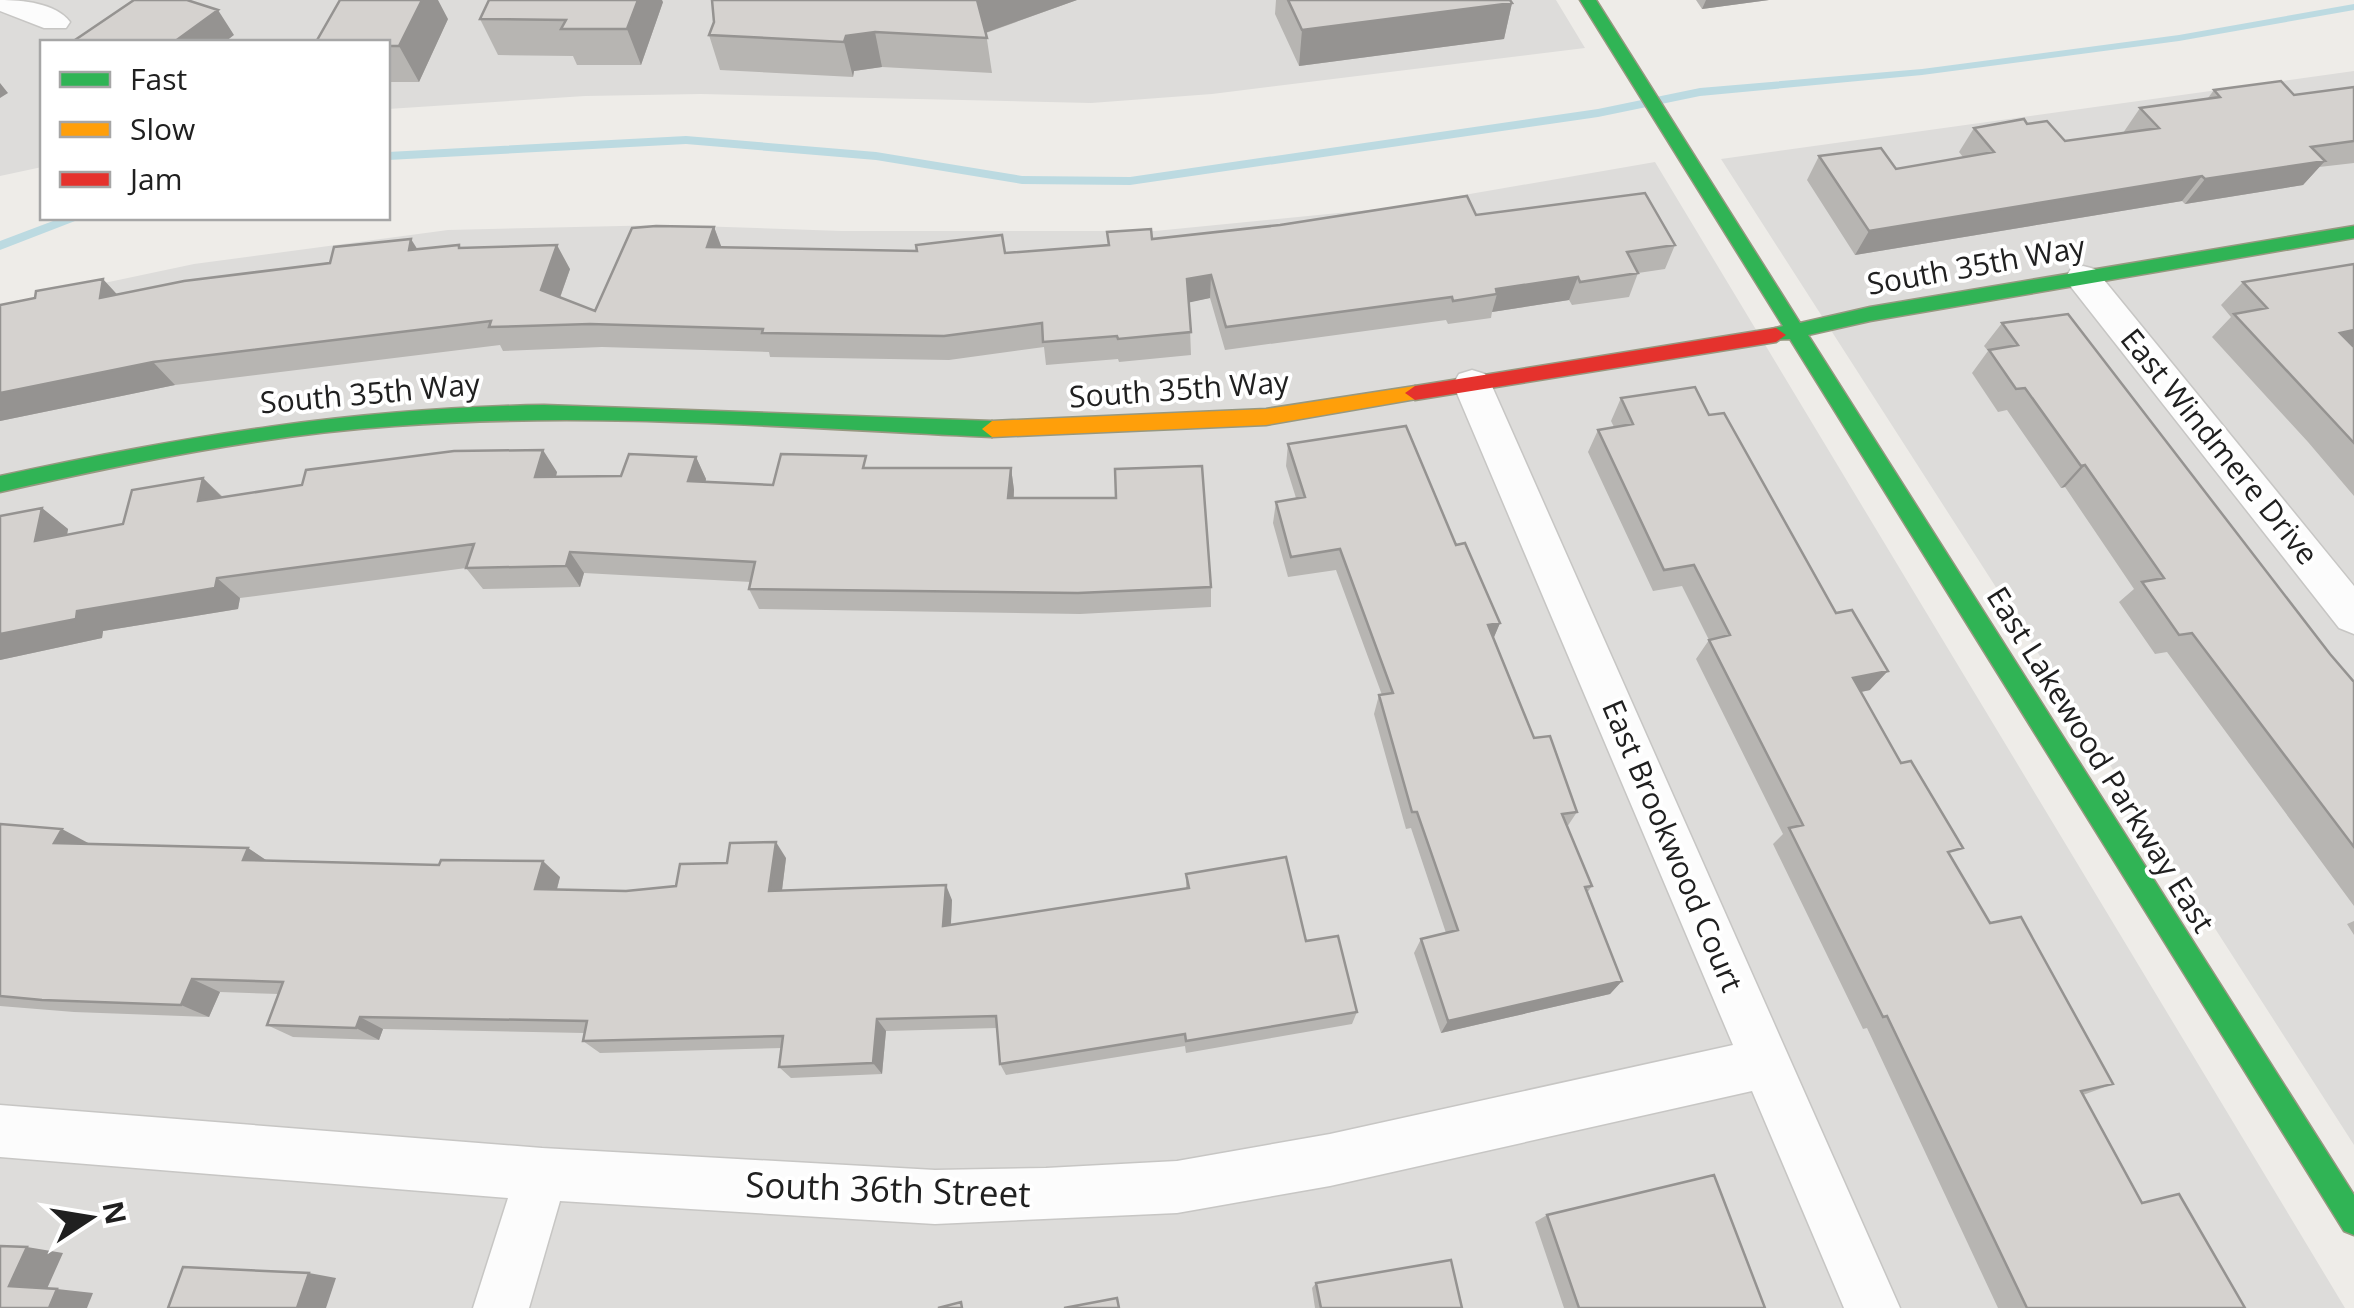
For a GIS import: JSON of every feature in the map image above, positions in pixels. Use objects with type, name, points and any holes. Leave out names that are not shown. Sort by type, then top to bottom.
[{"type":"street","name":"East Lakewood Parkway East","points":[[1588,0],[2354,1221]]},
{"type":"street","points":[[0,1],[56,22]]},
{"type":"street","name":"South 35th Way","points":[[0,484],[138,453],[394,418],[532,412],[712,416],[929,428],[1113,428],[1266,416],[1796,331],[1870,314],[2354,232]]},
{"type":"street","name":"East Windmere Drive","points":[[2083,278],[2354,616]]},
{"type":"street","name":"East Brookwood Court","points":[[1472,384],[1872,1308]]},
{"type":"street","name":"South 36th Street","points":[[0,1131],[542,1174],[935,1197],[1176,1187],[1330,1160],[1766,1062]]},
{"type":"street","points":[[502,1308],[542,1174]]},
{"type":"shaded area","points":[[0,0],[1556,0],[1585,48],[1212,94],[1091,103],[701,94],[585,96],[390,109],[390,40],[40,40],[40,167],[0,176]]},
{"type":"shaded area","points":[[2354,71],[2354,1145],[1721,159]]},
{"type":"shaded area","points":[[1655,162],[2345,1308],[0,1308],[0,305],[194,264],[448,230],[666,225],[842,231],[1155,231],[1389,208]]},
{"type":"building","points":[[134,0],[187,0],[218,10],[177,40],[75,40]]},
{"type":"building","points":[[340,0],[422,0],[399,46],[390,46],[390,40],[317,40]]},
{"type":"building","points":[[489,0],[638,0],[627,29],[561,29],[566,20],[480,19]]},
{"type":"building","points":[[712,0],[977,0],[987,38],[875,32],[846,36],[844,42],[709,35],[714,22]]},
{"type":"building","points":[[1288,0],[1510,0],[1512,3],[1302,30]]},
{"type":"building","points":[[2281,81],[2294,95],[2354,87],[2354,141],[2311,147],[2325,161],[2205,179],[2202,176],[1869,231],[1819,156],[1881,148],[1896,169],[1994,152],[1974,128],[2024,119],[2027,124],[2047,121],[2065,141],[2159,128],[2140,108],[2220,97],[2214,90]]},
{"type":"building","points":[[1645,193],[1675,245],[1627,252],[1638,273],[1496,289],[1497,294],[1453,301],[1452,297],[1226,327],[1211,275],[1187,279],[1191,332],[1043,342],[1042,323],[944,336],[762,333],[763,329],[590,324],[489,327],[491,321],[153,362],[0,393],[0,305],[35,298],[36,291],[103,279],[100,298],[184,281],[330,263],[334,247],[411,239],[409,250],[459,245],[557,245],[541,290],[595,311],[632,228],[714,227],[707,247],[917,251],[916,245],[1002,235],[1005,253],[1109,245],[1107,232],[1151,229],[1152,239],[1280,225],[1467,196],[1476,215]]},
{"type":"building","points":[[2354,264],[2354,330],[2340,333],[2354,347],[2354,443],[2234,314],[2267,308],[2243,282]]},
{"type":"building","points":[[2068,314],[2354,682],[2354,847],[2192,633],[2179,635],[2142,582],[2164,578],[2085,465],[2081,466],[2025,388],[2016,389],[1989,350],[2018,345],[2002,323]]},
{"type":"building","points":[[1695,387],[1709,415],[1724,413],[1836,613],[1852,610],[1888,671],[1853,678],[1901,763],[1911,761],[1963,848],[1948,852],[1990,923],[2021,917],[2113,1084],[2081,1091],[2142,1203],[2179,1194],[2245,1308],[2027,1308],[1887,1016],[1883,1017],[1789,828],[1803,825],[1709,640],[1730,635],[1694,565],[1664,570],[1598,430],[1633,424],[1621,398]]},
{"type":"building","points":[[1406,426],[1456,545],[1465,543],[1500,623],[1488,625],[1534,738],[1550,736],[1577,812],[1562,814],[1592,886],[1585,887],[1622,981],[1448,1021],[1421,939],[1458,930],[1417,812],[1412,812],[1379,695],[1393,693],[1340,549],[1291,557],[1276,502],[1305,497],[1288,444]]},
{"type":"building","points":[[543,450],[535,477],[621,476],[629,454],[696,457],[688,481],[773,485],[781,454],[866,456],[863,468],[1011,468],[1008,498],[1116,498],[1115,469],[1202,466],[1211,587],[1078,593],[749,589],[755,562],[570,552],[566,566],[466,568],[474,544],[217,578],[215,588],[77,611],[76,619],[0,634],[0,516],[42,508],[35,541],[123,524],[132,490],[203,478],[198,501],[302,485],[306,470],[454,451]]},
{"type":"building","points":[[0,824],[62,829],[54,843],[248,848],[243,860],[439,865],[441,860],[543,861],[535,889],[626,891],[676,886],[680,864],[727,863],[730,843],[776,842],[769,891],[946,885],[943,926],[1189,888],[1186,874],[1286,857],[1306,941],[1338,936],[1357,1012],[1186,1041],[1185,1034],[1000,1064],[996,1016],[877,1019],[873,1063],[779,1067],[783,1036],[583,1041],[587,1021],[360,1017],[356,1028],[267,1025],[283,982],[192,979],[181,1005],[0,996]]},
{"type":"building","points":[[1714,1175],[1765,1308],[1579,1308],[1547,1215]]},
{"type":"building","points":[[0,1246],[27,1247],[9,1286],[57,1289],[49,1308],[0,1308]]},
{"type":"building","points":[[1451,1260],[1462,1308],[1321,1308],[1316,1283]]},
{"type":"building","points":[[183,1267],[309,1273],[297,1308],[168,1308]]},
{"type":"building","points":[[1117,1298],[1119,1308],[1064,1308]]},
{"type":"building","points":[[961,1302],[962,1308],[938,1308]]},
{"type":"waterway","points":[[390,156],[686,140],[876,156],[1022,180],[1130,181],[1598,113],[1700,92],[1922,72],[2179,38],[2354,7]]},
{"type":"waterway","points":[[0,246],[66,220]]},
{"type":"traffic: fast","points":[[1588,0],[2354,1221]]},
{"type":"traffic: fast","points":[[1776,335],[1870,314],[2354,232]]},
{"type":"traffic: fast","points":[[0,484],[196,444],[295,428],[395,418],[619,413],[992,429]]},
{"type":"traffic: slow","points":[[992,429],[1266,417],[1415,393]]},
{"type":"traffic: jam","points":[[1415,393],[1776,335]]}]
